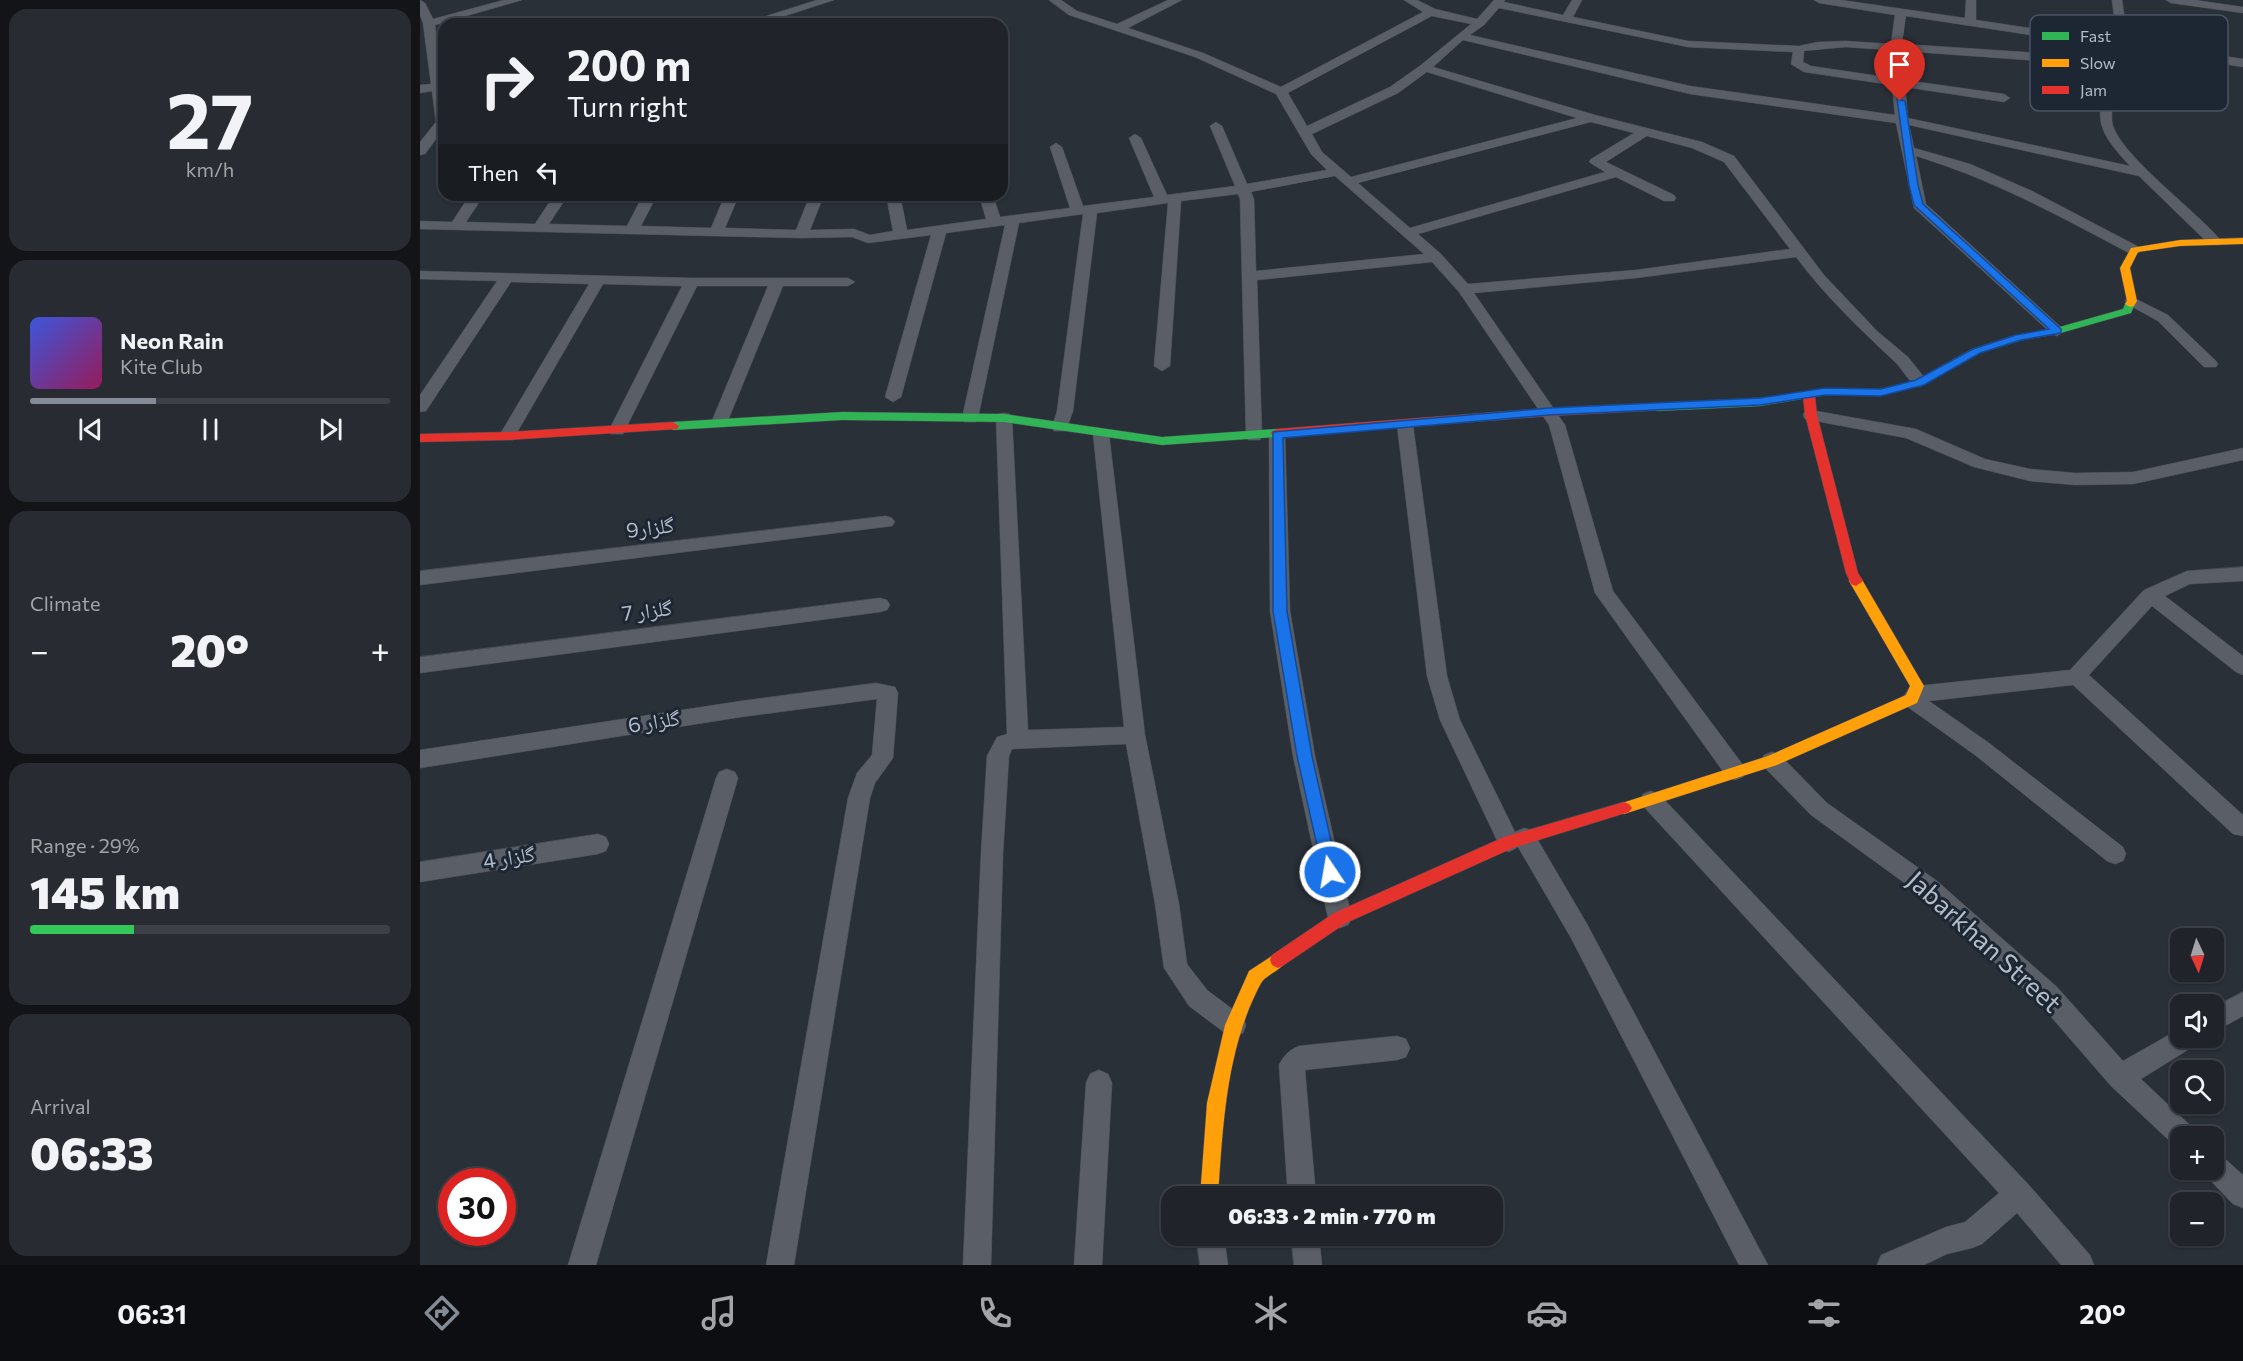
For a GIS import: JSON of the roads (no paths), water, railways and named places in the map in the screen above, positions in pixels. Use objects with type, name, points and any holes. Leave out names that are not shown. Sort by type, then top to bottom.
[{"type":"street","points":[[462,18],[517,0]]},
{"type":"street","points":[[768,18],[829,0]]},
{"type":"street","points":[[1054,0],[1073,13],[1199,55],[1281,92],[1317,154],[1436,257],[1464,289],[1557,425],[1604,593],[1735,771]]},
{"type":"street","points":[[1118,28],[1177,0]]},
{"type":"street","points":[[1409,0],[1480,23]]},
{"type":"street","points":[[1567,18],[1577,0]]},
{"type":"street","points":[[1819,0],[1860,3],[1901,14],[2030,32]]},
{"type":"street","points":[[1970,23],[1971,0]]},
{"type":"street","points":[[2117,0],[2119,15]]},
{"type":"street","points":[[2171,0],[2243,10]]},
{"type":"street","points":[[1304,134],[1394,90],[1480,23],[1499,2],[1688,44],[1799,49],[1818,45],[1846,44],[2030,57]]},
{"type":"street","points":[[421,4],[426,30],[437,48],[438,67]]},
{"type":"street","points":[[1281,92],[1428,6]]},
{"type":"street","points":[[1901,14],[1896,48],[1898,82],[1902,120],[1919,205],[2057,331]]},
{"type":"street","points":[[1461,36],[1690,90],[1902,120],[2145,173]]},
{"type":"street","points":[[420,59],[437,48]]},
{"type":"street","points":[[1799,49],[1797,64],[1800,67],[2004,98]]},
{"type":"street","points":[[2228,61],[2243,63]]},
{"type":"street","points":[[1425,68],[1591,117],[1697,145],[1729,159],[1819,278],[1872,334],[1902,360],[1920,382]]},
{"type":"street","points":[[420,88],[438,86]]},
{"type":"street","points":[[2109,111],[2107,128],[2113,139],[2215,242]]},
{"type":"street","points":[[420,225],[801,234],[854,233],[868,239],[1344,176],[1591,117]]},
{"type":"street","points":[[420,151],[438,123]]},
{"type":"street","points":[[1216,126],[1247,198],[1254,436]]},
{"type":"street","points":[[1646,131],[1596,162],[1669,198]]},
{"type":"street","points":[[1135,138],[1168,199],[1162,366]]},
{"type":"street","points":[[1056,147],[1085,210],[1065,411],[1060,427]]},
{"type":"street","points":[[1908,150],[1965,167],[2026,194],[2133,250],[2180,243],[2243,241]]},
{"type":"street","points":[[1407,233],[1615,173]]},
{"type":"street","points":[[456,225],[473,201]]},
{"type":"street","points":[[540,227],[557,201]]},
{"type":"street","points":[[632,229],[647,201]]},
{"type":"street","points":[[716,232],[729,201]]},
{"type":"street","points":[[801,234],[815,201]]},
{"type":"street","points":[[894,201],[901,234]]},
{"type":"street","points":[[988,201],[994,222]]},
{"type":"street","points":[[970,418],[1013,219]]},
{"type":"street","points":[[893,398],[940,229]]},
{"type":"street","points":[[420,438],[507,436],[842,416],[1004,418],[1101,434],[1162,441],[1277,435],[1549,412],[1760,402],[1834,391],[1881,392],[1920,382],[1976,351],[2019,337],[2057,331],[2127,311],[2132,302],[2125,268],[2133,250]]},
{"type":"street","points":[[1464,289],[1636,274],[1800,252]]},
{"type":"street","points":[[1250,276],[1436,257]]},
{"type":"street","points":[[420,275],[692,282],[848,282]]},
{"type":"street","points":[[420,407],[508,276]]},
{"type":"street","points":[[507,436],[599,279]]},
{"type":"street","points":[[617,430],[692,282]]},
{"type":"street","points":[[719,423],[777,282]]},
{"type":"street","points":[[2132,302],[2163,318],[2210,364]]},
{"type":"street","points":[[1809,396],[1811,415],[1852,573],[1917,687],[1914,697]]},
{"type":"street","points":[[1811,415],[1910,432],[1980,463],[2030,475],[2075,479],[2133,477],[2243,454]]},
{"type":"street","points":[[1004,418],[1018,739]]},
{"type":"street","points":[[1405,425],[1437,676],[1450,720],[1517,840],[1579,931],[1754,1265]]},
{"type":"street","points":[[1101,434],[1135,735],[1167,904],[1176,968],[1198,998],[1234,1025]]},
{"type":"street","points":[[1277,435],[1280,611],[1304,756],[1340,918]]},
{"type":"street","name":"گلزار9","points":[[420,578],[886,522]]},
{"type":"street","points":[[1210,1186],[1216,1104],[1234,1025],[1255,976],[1340,918],[1517,840],[1772,761],[1914,697],[2077,676],[2151,595],[2187,578],[2243,574]]},
{"type":"street","points":[[2151,595],[2243,666]]},
{"type":"street","name":"گلزار 7","points":[[420,665],[880,605]]},
{"type":"street","points":[[2077,676],[2241,827]]},
{"type":"street","name":"گلزار 6","points":[[420,759],[741,709],[876,691],[888,693],[882,758],[865,779],[859,798],[780,1265]]},
{"type":"street","points":[[1914,697],[2115,854]]},
{"type":"street","points":[[977,1265],[992,853],[998,756],[1004,743],[1018,739],[1135,735]]},
{"type":"street","name":"Jabarkhan Street","points":[[1772,761],[1819,809],[1929,888],[2048,995],[2120,1077],[2172,1126]]},
{"type":"street","points":[[582,1265],[727,778]]},
{"type":"street","points":[[1651,800],[2018,1194],[2079,1265]]},
{"type":"street","name":"گلزار 4","points":[[420,872],[598,844]]},
{"type":"street","points":[[2224,1014],[2243,1003]]},
{"type":"street","points":[[2120,1077],[2170,1047]]},
{"type":"street","points":[[1301,1186],[1292,1065],[1299,1058],[1397,1048]]},
{"type":"street","points":[[1088,1265],[1099,1083]]},
{"type":"street","points":[[1891,1265],[1946,1241],[1972,1234],[2018,1194]]},
{"type":"street","points":[[1211,1246],[1214,1265]]},
{"type":"street","points":[[1306,1246],[1308,1265]]}]
